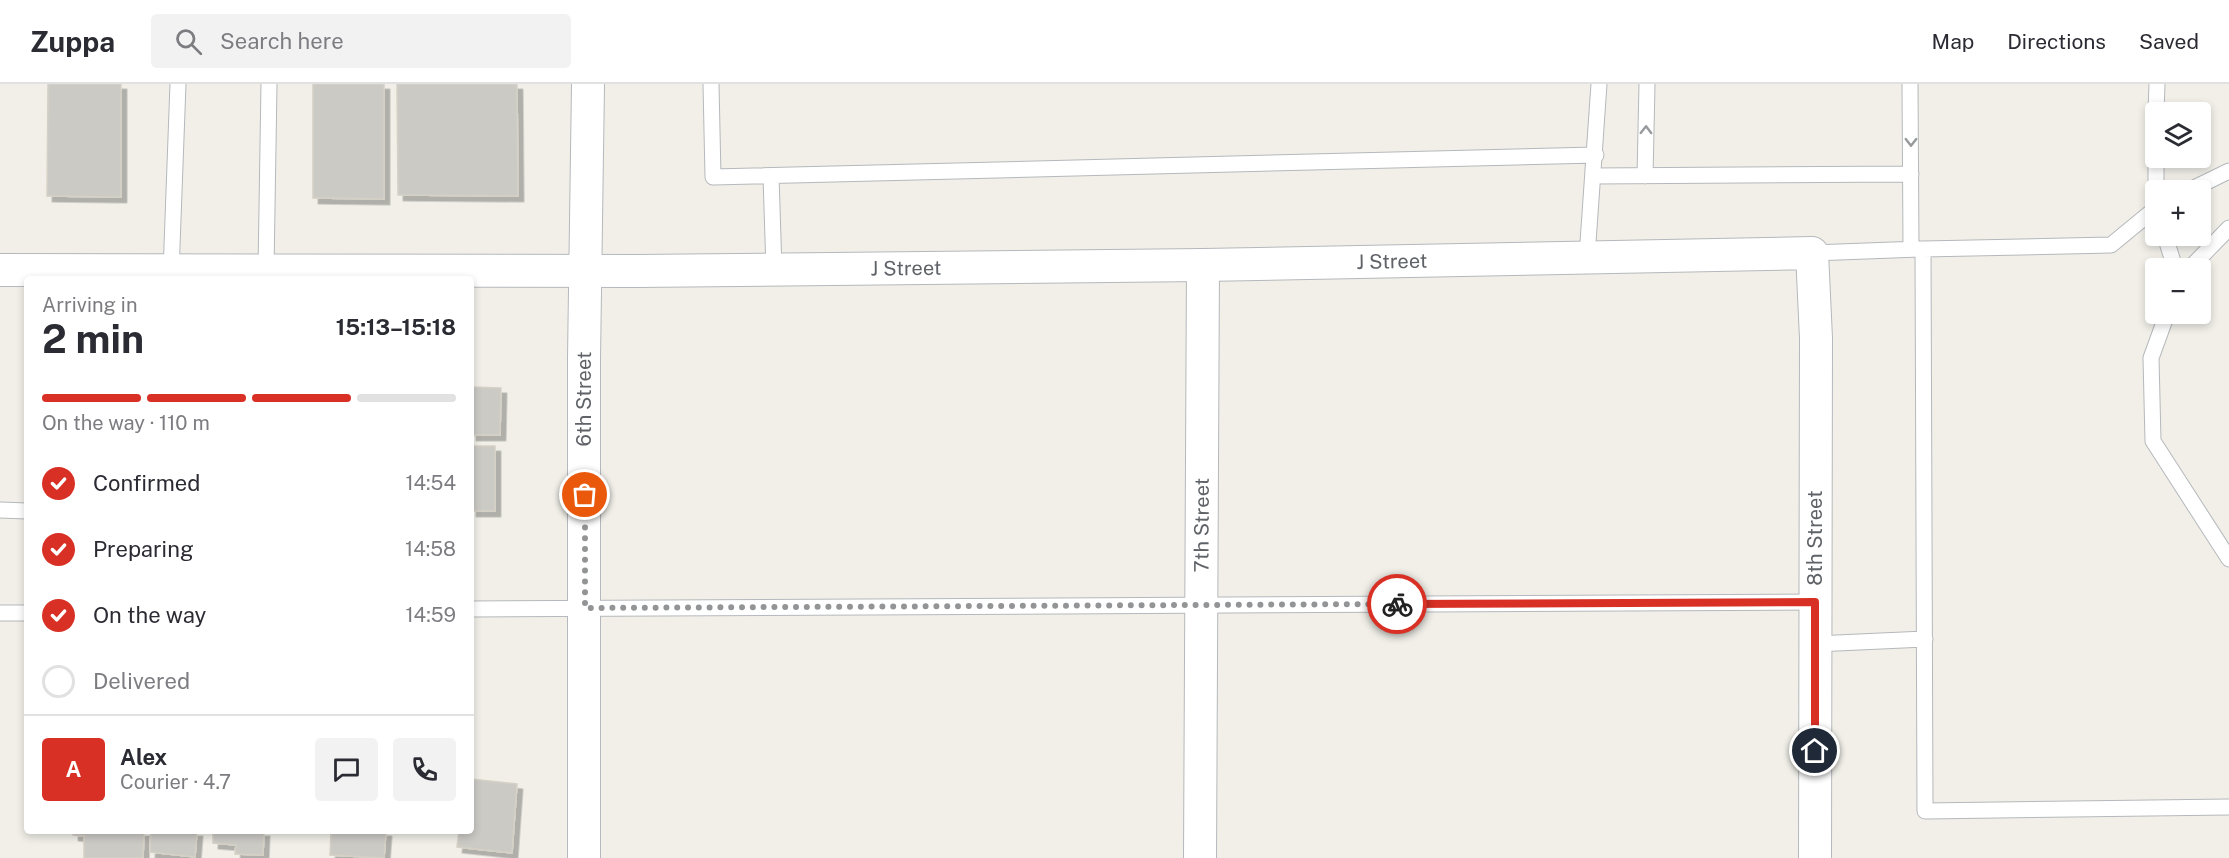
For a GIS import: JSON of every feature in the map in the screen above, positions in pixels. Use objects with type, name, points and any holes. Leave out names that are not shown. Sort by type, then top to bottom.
[{"type":"street","name":"6th Street","points":[[584,858],[588,84]]},
{"type":"street","name":"J Street","points":[[0,270],[171,274],[266,270],[774,270],[1203,265],[1812,253]]},
{"type":"street","name":"8th Street","points":[[1812,253],[1816,338],[1815,858]]},
{"type":"street","name":"7th Street","points":[[1200,858],[1203,265]]},
{"type":"lane","points":[[171,274],[178,84]]},
{"type":"lane","points":[[266,270],[268,84]]},
{"type":"lane","points":[[711,84],[713,177],[1596,155]]},
{"type":"lane","points":[[1587,257],[1596,155],[1599,84]]},
{"type":"lane","points":[[1645,176],[1647,84]]},
{"type":"lane","points":[[1910,84],[1911,174],[1917,249],[1925,811],[2229,807]]},
{"type":"lane","points":[[2157,84],[2157,102]]},
{"type":"lane","points":[[2211,180],[2229,171]]},
{"type":"lane","points":[[1594,176],[1911,174]]},
{"type":"lane","points":[[771,176],[774,270]]},
{"type":"lane","points":[[1812,253],[2111,245],[2145,217]]},
{"type":"lane","points":[[2200,258],[2229,228]]},
{"type":"lane","points":[[2163,324],[2151,358],[2153,441],[2229,559]]},
{"type":"lane","points":[[0,510],[24,511]]},
{"type":"lane","points":[[474,609],[1815,602]]},
{"type":"lane","points":[[0,614],[24,613]]},
{"type":"lane","points":[[1815,644],[1924,639]]},
{"type":"building","points":[[48,84],[121,84],[121,197],[47,196]]},
{"type":"building","points":[[313,84],[384,84],[384,199],[313,198]]},
{"type":"building","points":[[397,84],[517,84],[518,196],[398,195]]},
{"type":"building","points":[[474,387],[501,388],[500,435],[474,435]]},
{"type":"building","points":[[474,446],[495,446],[495,511],[474,511]]},
{"type":"building","points":[[474,779],[517,784],[512,853],[457,847],[459,834],[474,834]]},
{"type":"building","points":[[144,834],[143,858],[84,858],[84,836],[73,835]]},
{"type":"building","points":[[151,834],[197,834],[195,857],[150,852]]},
{"type":"building","points":[[213,834],[264,834],[263,855],[235,854],[236,845],[213,843]]},
{"type":"building","points":[[331,834],[386,834],[384,858],[330,855]]},
{"type":"way so far","points":[[585,495],[585,608],[1397,604]]},
{"type":"route","points":[[1397,604],[1815,602],[1815,751]]}]
